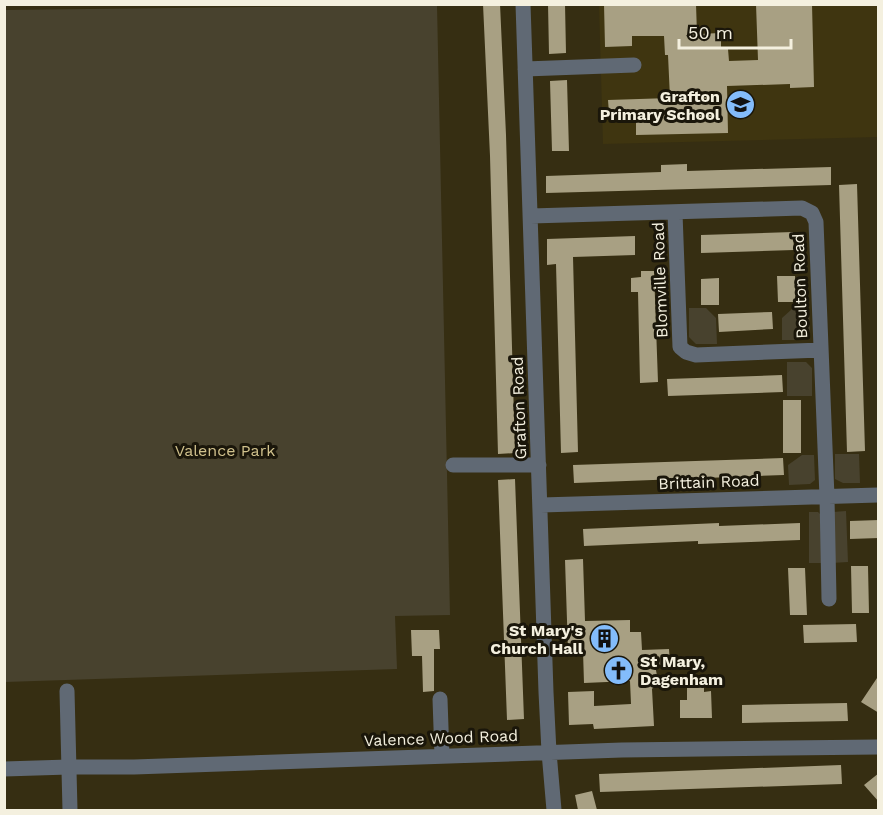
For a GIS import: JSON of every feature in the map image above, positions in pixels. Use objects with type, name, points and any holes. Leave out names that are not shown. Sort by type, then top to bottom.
[{"type":"street","name":"Grafton Road","points":[[524,4],[549,752],[554,810]]},
{"type":"street","points":[[525,69],[634,65]]},
{"type":"street","name":"Boulton Road","points":[[531,216],[801,208],[812,213],[816,222],[829,599]]},
{"type":"street","name":"Blomville Road","points":[[675,213],[680,347],[696,355],[821,350]]},
{"type":"street","points":[[453,465],[539,465]]},
{"type":"street","name":"Brittain Road","points":[[541,505],[879,495]]},
{"type":"street","points":[[67,691],[70,810]]},
{"type":"street","points":[[440,699],[442,756]]},
{"type":"street","name":"Valence Wood Road","points":[[4,769],[134,767],[549,752],[879,747]]},
{"type":"shaded area","name":"Grafton Primary School","points":[[599,5],[878,5],[878,137],[603,144]]},
{"type":"green space","name":"Valence Park","points":[[437,5],[450,615],[395,616],[397,669],[5,682],[5,10]]},
{"type":"green space","points":[[689,308],[706,308],[716,318],[717,344],[696,344],[689,337]]},
{"type":"green space","points":[[809,308],[810,334],[804,340],[782,340],[782,318],[792,309]]},
{"type":"green space","points":[[787,362],[806,362],[812,368],[812,396],[787,396]]},
{"type":"green space","points":[[835,454],[859,454],[860,483],[843,483],[835,479]]},
{"type":"green space","points":[[802,455],[814,455],[815,480],[810,484],[789,485],[788,465]]},
{"type":"green space","points":[[846,511],[848,562],[831,563],[833,512]]},
{"type":"green space","points":[[809,512],[818,512],[824,518],[824,563],[809,563]]},
{"type":"building","points":[[483,4],[500,4],[506,135],[515,453],[498,454],[490,156]]},
{"type":"building","points":[[548,4],[565,4],[566,53],[549,54]]},
{"type":"building","points":[[604,4],[696,4],[697,34],[721,33],[721,49],[728,49],[729,61],[758,60],[756,4],[812,4],[814,87],[790,88],[790,84],[727,86],[728,133],[636,135],[636,117],[616,117],[616,113],[609,113],[608,100],[670,98],[668,55],[665,55],[664,36],[632,36],[632,46],[605,47]]},
{"type":"building","points":[[567,80],[569,151],[552,151],[550,81]]},
{"type":"building","points":[[687,164],[687,171],[831,167],[831,185],[546,193],[546,176],[661,172],[661,165]]},
{"type":"building","points":[[857,184],[865,451],[847,452],[839,185]]},
{"type":"building","points":[[793,232],[794,250],[701,253],[701,235]]},
{"type":"building","points":[[635,236],[635,255],[573,257],[578,452],[561,453],[556,264],[547,265],[547,239]]},
{"type":"building","points":[[641,271],[654,271],[658,382],[640,383],[638,292],[631,292],[631,278],[641,277]]},
{"type":"building","points":[[777,276],[795,276],[796,302],[778,302]]},
{"type":"building","points":[[719,278],[719,305],[701,305],[701,279]]},
{"type":"building","points":[[772,312],[773,329],[719,332],[718,314]]},
{"type":"building","points":[[782,375],[783,392],[668,396],[667,379]]},
{"type":"building","points":[[783,400],[801,400],[801,453],[783,453]]},
{"type":"building","points":[[783,458],[784,475],[574,483],[573,465]]},
{"type":"building","points":[[515,479],[524,719],[507,720],[498,480]]},
{"type":"building","points":[[879,520],[879,538],[850,539],[850,521]]},
{"type":"building","points":[[719,523],[719,526],[800,523],[800,540],[698,544],[698,541],[584,546],[583,529]]},
{"type":"building","points":[[583,559],[585,621],[630,620],[630,632],[641,632],[642,650],[669,649],[670,665],[655,665],[658,681],[652,689],[654,726],[594,729],[593,724],[569,725],[568,692],[594,691],[594,706],[631,704],[630,681],[584,683],[583,651],[568,651],[565,560]]},
{"type":"building","points":[[851,566],[868,566],[869,613],[852,613]]},
{"type":"building","points":[[788,568],[805,568],[807,615],[790,615]]},
{"type":"building","points":[[856,624],[857,642],[804,643],[803,625]]},
{"type":"building","points":[[411,630],[439,630],[440,649],[434,649],[434,691],[423,692],[422,656],[412,656]]},
{"type":"building","points":[[879,675],[879,713],[861,702]]},
{"type":"building","points":[[704,687],[704,692],[711,691],[712,718],[680,718],[680,700],[687,700],[687,688]]},
{"type":"building","points":[[847,703],[848,721],[742,723],[742,705]]},
{"type":"building","points":[[841,765],[842,784],[600,792],[599,774]]},
{"type":"building","points":[[879,773],[879,802],[864,785]]},
{"type":"building","points":[[592,791],[597,810],[578,810],[575,795]]},
{"type":"place","name":"Grafton Primary School","points":[[741,105]]},
{"type":"place","name":"St Mary's Church Hall","points":[[604,639]]},
{"type":"place","name":"St Mary, Dagenham","points":[[619,670]]}]
